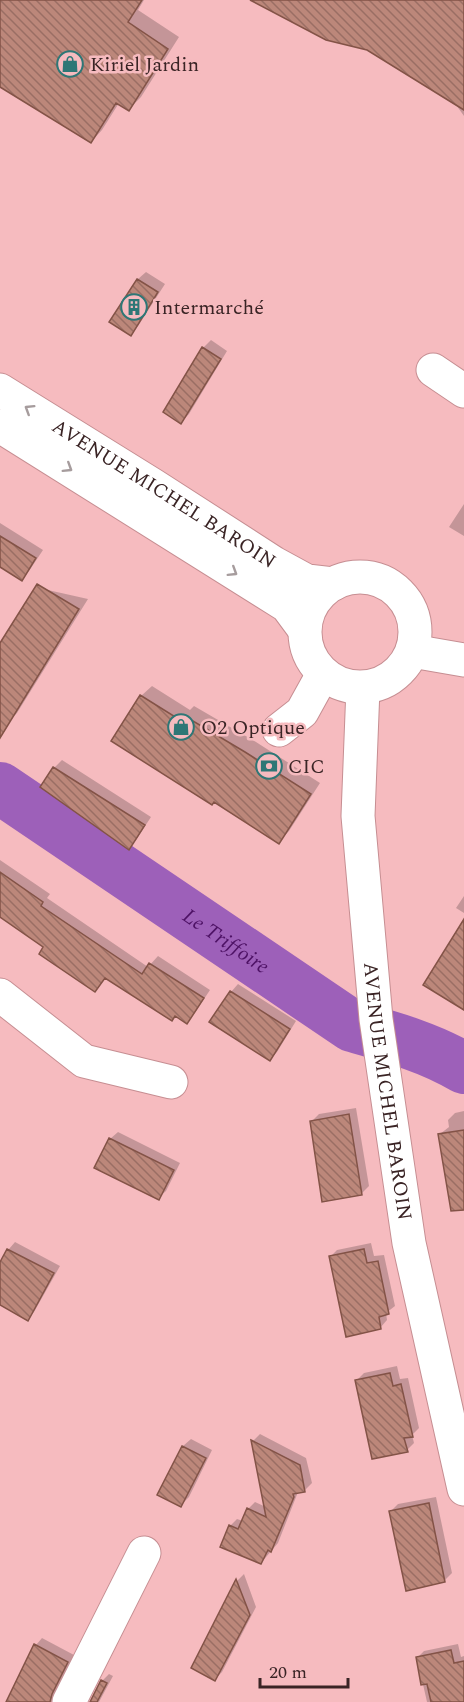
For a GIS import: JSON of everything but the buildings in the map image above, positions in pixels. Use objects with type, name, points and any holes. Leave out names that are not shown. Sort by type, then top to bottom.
[{"type":"street","points":[[433,370],[464,391]]},
{"type":"street","name":"AVENUE MICHEL BAROIN","points":[[0,390],[274,563],[307,581],[333,584]]},
{"type":"street","name":"AVENUE MICHEL BAROIN","points":[[0,426],[287,606],[304,629]]},
{"type":"street","points":[[362,577],[382,582],[400,595],[411,612],[415,636],[412,651],[402,668],[384,682],[363,688],[344,686],[323,674],[308,651],[304,629],[308,612],[318,596],[333,584],[362,577]]},
{"type":"street","points":[[412,651],[464,660]]},
{"type":"street","points":[[279,730],[302,711],[323,674]]},
{"type":"street","name":"AVENUE MICHEL BAROIN","points":[[363,688],[358,816],[376,1019],[410,1243],[464,1489]]},
{"type":"street","points":[[0,995],[84,1061],[171,1082]]},
{"type":"street","points":[[69,1702],[144,1553]]},
{"type":"waterway","name":"Le Triffoire","points":[[0,788],[352,1026],[423,1048],[464,1068]]},
{"type":"place","name":"Kiriel Jardin","points":[[70,64]]},
{"type":"place","name":"Intermarché","points":[[134,307]]},
{"type":"place","name":"O2 Optique","points":[[181,727]]},
{"type":"place","name":"CIC","points":[[269,766]]}]
